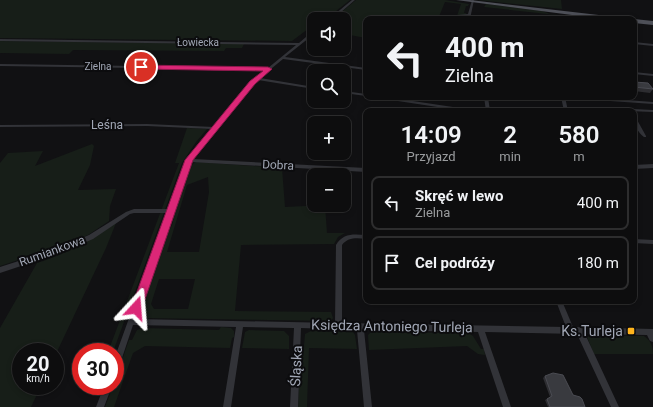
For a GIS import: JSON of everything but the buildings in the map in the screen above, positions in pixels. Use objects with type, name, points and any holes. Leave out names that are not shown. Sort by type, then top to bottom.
[{"type":"main road","points":[[458,0],[592,16]]},
{"type":"main road","points":[[637,21],[653,23]]},
{"type":"street","points":[[339,12],[354,0]]},
{"type":"street","points":[[468,16],[473,1]]},
{"type":"street","points":[[124,343],[189,160],[256,79],[307,38]]},
{"type":"street","name":"Łowiecka","points":[[0,40],[300,44]]},
{"type":"street","points":[[637,43],[653,45]]},
{"type":"street","points":[[282,58],[363,69]]},
{"type":"street","name":"Zielna","points":[[0,65],[268,69]]},
{"type":"street","points":[[637,73],[653,75]]},
{"type":"street","points":[[256,79],[307,87]]},
{"type":"street","points":[[351,93],[363,95]]},
{"type":"street","points":[[403,100],[454,108]]},
{"type":"street","points":[[610,100],[653,103]]},
{"type":"street","points":[[637,110],[653,111]]},
{"type":"street","points":[[637,123],[644,136]]},
{"type":"street","name":"Leśna","points":[[0,126],[147,125],[215,128]]},
{"type":"street","name":"Dobra","points":[[189,160],[363,170]]},
{"type":"street","points":[[637,167],[653,166]]},
{"type":"street","name":"Rumiankowa","points":[[0,270],[61,250],[91,237],[128,213],[134,211],[170,211]]},
{"type":"street","points":[[338,325],[339,246],[341,241],[348,237],[363,237]]},
{"type":"street","points":[[637,241],[653,242]]},
{"type":"street","points":[[561,304],[616,407]]},
{"type":"street","name":"Księdza Antoniego Turleja","points":[[131,322],[651,332]]},
{"type":"street","points":[[228,407],[240,324]]},
{"type":"street","name":"Śląska","points":[[294,407],[298,325]]},
{"type":"street","points":[[360,326],[368,407]]},
{"type":"street","points":[[480,328],[507,407]]},
{"type":"street","points":[[651,332],[653,339]]},
{"type":"street","points":[[100,407],[105,395]]},
{"type":"shaded area","points":[[0,0],[350,0],[335,12],[307,12],[307,30],[292,41],[0,38]]},
{"type":"shaded area","points":[[356,0],[445,0],[469,4],[466,6],[464,13],[466,13],[466,16],[457,16],[461,4],[445,2],[439,16],[363,16],[363,37],[351,35],[351,12],[341,12]]},
{"type":"shaded area","points":[[478,0],[561,0],[562,9]]},
{"type":"shaded area","points":[[486,4],[542,11],[550,14],[567,16],[566,16],[484,7]]},
{"type":"shaded area","points":[[0,41],[244,44],[242,48],[226,48],[224,51],[73,50],[69,54],[0,53]]},
{"type":"shaded area","points":[[187,128],[207,129],[182,163],[116,343],[111,343],[179,163],[175,163]]},
{"type":"shaded area","points":[[92,144],[94,146],[90,165],[78,190],[116,189],[110,206],[109,221],[88,235],[75,241],[0,266],[0,163],[8,153],[43,151],[35,166]]},
{"type":"shaded area","points":[[196,162],[282,168],[285,207],[307,206],[307,212],[326,212],[327,233],[345,233],[338,237],[334,244],[241,245],[235,311],[331,312],[333,318],[331,321],[142,318],[140,312],[165,236],[172,225],[173,211],[189,166]],"holes":[[[208,177],[209,192],[199,252],[167,252],[187,185]],[[159,279],[195,279],[188,309],[154,309],[151,304]]]},
{"type":"shaded area","points":[[116,223],[106,248],[61,343],[12,343],[12,395],[37,395],[31,407],[0,407],[0,328],[37,263],[78,246]]},
{"type":"shaded area","points":[[221,327],[231,328],[234,331],[234,337],[232,338],[230,348],[145,346],[133,353],[124,379],[124,354],[129,340],[132,340],[137,330],[142,328],[219,330]]},
{"type":"shaded area","points":[[249,330],[284,331],[289,336],[289,349],[242,348],[245,332]]},
{"type":"shaded area","points":[[311,331],[353,332],[355,335],[357,349],[309,348],[307,407],[298,407],[301,346],[304,346],[305,334]]},
{"type":"shaded area","points":[[371,332],[468,333],[473,336],[481,349],[484,349],[485,355],[478,354],[467,346],[369,350],[368,335]]},
{"type":"shaded area","points":[[591,335],[644,336],[651,344],[653,354],[594,354],[587,337]]},
{"type":"shaded area","points":[[110,395],[118,395],[114,407],[105,407]]},
{"type":"place","name":"Ks.Turleja","points":[[631,331]]},
{"type":"route","points":[[136,308],[189,160],[252,83],[268,69],[141,67]]}]
